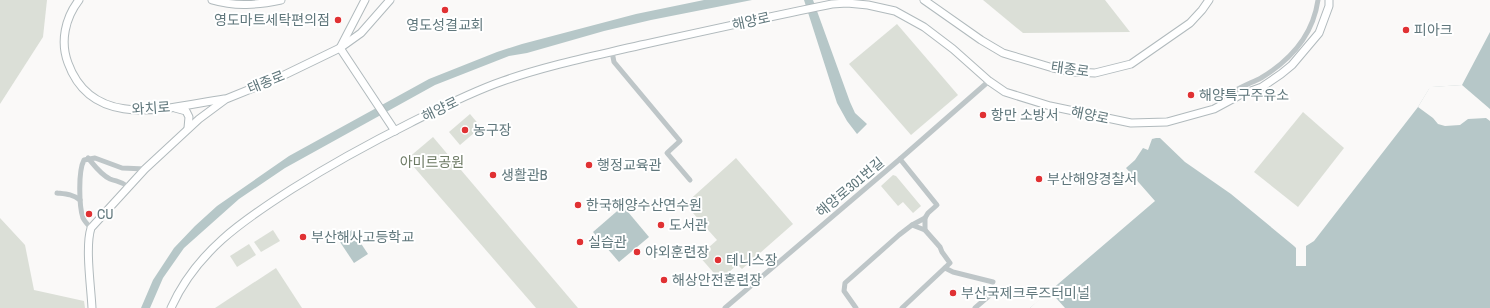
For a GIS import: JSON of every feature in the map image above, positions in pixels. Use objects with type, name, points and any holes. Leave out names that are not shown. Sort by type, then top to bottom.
[{"type":"main road","name":"와치로","points":[[79,0],[67,21],[64,31],[64,49],[69,67],[79,85],[88,94],[117,109],[143,111],[226,99]]},
{"type":"main road","points":[[212,0],[237,5],[252,5],[281,0]]},
{"type":"main road","points":[[365,0],[340,48],[395,131]]},
{"type":"main road","name":"태종로","points":[[91,228],[145,169],[199,118],[226,99],[278,78],[340,48],[360,33],[390,0]]},
{"type":"main road","name":"태종로","points":[[924,0],[981,40],[1004,53],[1053,68],[1074,72],[1095,73],[1131,64],[1190,23],[1209,0]]},
{"type":"main road","name":"해양로","points":[[171,308],[188,276],[216,244],[253,214],[315,175],[450,103],[502,81],[561,63],[832,4],[860,2],[895,10],[924,27],[989,81],[1005,92],[1050,106],[1131,124],[1167,122],[1214,109],[1262,87],[1281,74],[1292,65],[1319,33],[1329,6],[1329,0]]},
{"type":"main road","points":[[189,104],[196,107],[200,113],[199,118]]},
{"type":"main road","points":[[173,107],[186,111],[189,117],[188,128]]},
{"type":"main road","points":[[91,228],[89,248],[92,308]]},
{"type":"street","points":[[1240,96],[1238,89],[1273,70],[1295,51],[1312,25],[1318,0]]},
{"type":"street","points":[[612,52],[614,62],[680,141],[667,153],[690,180]]},
{"type":"street","name":"해양로301번길","points":[[725,308],[989,81]]},
{"type":"street","points":[[86,159],[95,158],[122,168],[145,169]]},
{"type":"street","points":[[86,159],[110,178],[122,182],[128,188]]},
{"type":"street","points":[[86,159],[81,167],[80,200],[83,217],[85,222],[91,228]]},
{"type":"street","points":[[856,308],[844,291],[846,283],[912,225],[925,218],[937,205],[900,159]]},
{"type":"street","points":[[57,193],[70,194],[80,200]]},
{"type":"street","points":[[925,218],[925,230]]},
{"type":"street","points":[[902,308],[950,263],[940,247],[925,230],[912,225]]},
{"type":"street","points":[[945,268],[953,272],[993,282]]},
{"type":"street","points":[[975,308],[997,289]]},
{"type":"green space","points":[[0,0],[47,0],[43,37],[0,104]]},
{"type":"green space","points":[[983,0],[1105,0],[1130,32],[1023,33]]},
{"type":"green space","points":[[897,24],[958,95],[911,135],[849,64]]},
{"type":"green space","points":[[1303,112],[1344,148],[1298,207],[1254,172]]},
{"type":"green space","name":"농구장","points":[[470,114],[481,127],[460,145],[449,132]]},
{"type":"green space","name":"아미르공원","points":[[433,137],[578,308],[536,308],[407,159]]},
{"type":"green space","points":[[736,158],[793,224],[742,269],[735,262],[737,265],[720,280],[699,256],[717,240],[685,204]]},
{"type":"green space","points":[[893,175],[896,176],[921,206],[913,213],[903,202],[898,206],[881,186]]},
{"type":"green space","points":[[0,218],[25,245],[34,290],[84,301],[85,308],[0,308]]},
{"type":"green space","points":[[273,230],[280,241],[261,252],[254,242]]},
{"type":"green space","points":[[249,244],[256,255],[237,267],[230,256]]},
{"type":"green space","points":[[276,268],[302,308],[215,308]]},
{"type":"shaded area","points":[[704,0],[752,0],[651,20],[604,31],[527,53],[509,56],[435,85],[285,168],[239,199],[184,248],[163,278],[150,308],[141,308],[153,280],[174,248],[217,206],[289,156],[429,79],[497,52],[522,44],[636,14]]},
{"type":"shaded area","points":[[804,0],[813,0],[850,102],[855,113],[867,124],[857,134],[847,121],[837,103]]},
{"type":"shaded area","points":[[1490,32],[1490,308],[1030,308],[1155,201],[1126,168],[1135,160],[1143,148],[1148,150],[1152,139],[1156,138],[1160,138],[1185,162],[1231,194],[1294,246],[1296,248],[1296,266],[1306,266],[1306,246],[1314,241],[1418,107],[1429,89],[1432,87],[1462,85]]},
{"type":"shaded area","points":[[623,206],[649,237],[619,262],[593,232]]},
{"type":"shaded area","points":[[352,230],[368,254],[354,263],[338,239]]},
{"type":"pier","points":[[1462,85],[1490,109],[1490,121],[1486,118],[1468,119],[1460,125],[1445,126],[1438,124],[1433,118],[1418,107],[1430,87]]},
{"type":"pier","points":[[1049,290],[1065,308],[1030,308]]},
{"type":"place","name":"영도성결교회","points":[[445,10]]},
{"type":"place","name":"영도마트세탁편의점","points":[[338,20]]},
{"type":"place","name":"피아크","points":[[1406,30]]},
{"type":"place","name":"해양특구주유소","points":[[1191,95]]},
{"type":"place","name":"항만 소방서","points":[[983,115]]},
{"type":"place","name":"농구장","points":[[465,130]]},
{"type":"place","name":"행정교육관","points":[[589,165]]},
{"type":"place","name":"생활관B","points":[[493,175]]},
{"type":"place","name":"부산해양경찰서","points":[[1039,179]]},
{"type":"place","name":"한국해양수산연수원","points":[[578,205]]},
{"type":"place","name":"CU","points":[[89,214]]},
{"type":"place","name":"도서관","points":[[661,225]]},
{"type":"place","name":"부산해사고등학교","points":[[303,237]]},
{"type":"place","name":"실습관","points":[[580,242]]},
{"type":"place","name":"야외훈련장","points":[[637,252]]},
{"type":"place","name":"테니스장","points":[[718,260]]},
{"type":"place","name":"해상안전훈련장","points":[[664,280]]},
{"type":"place","name":"부산국제크루즈터미널","points":[[953,293]]}]
